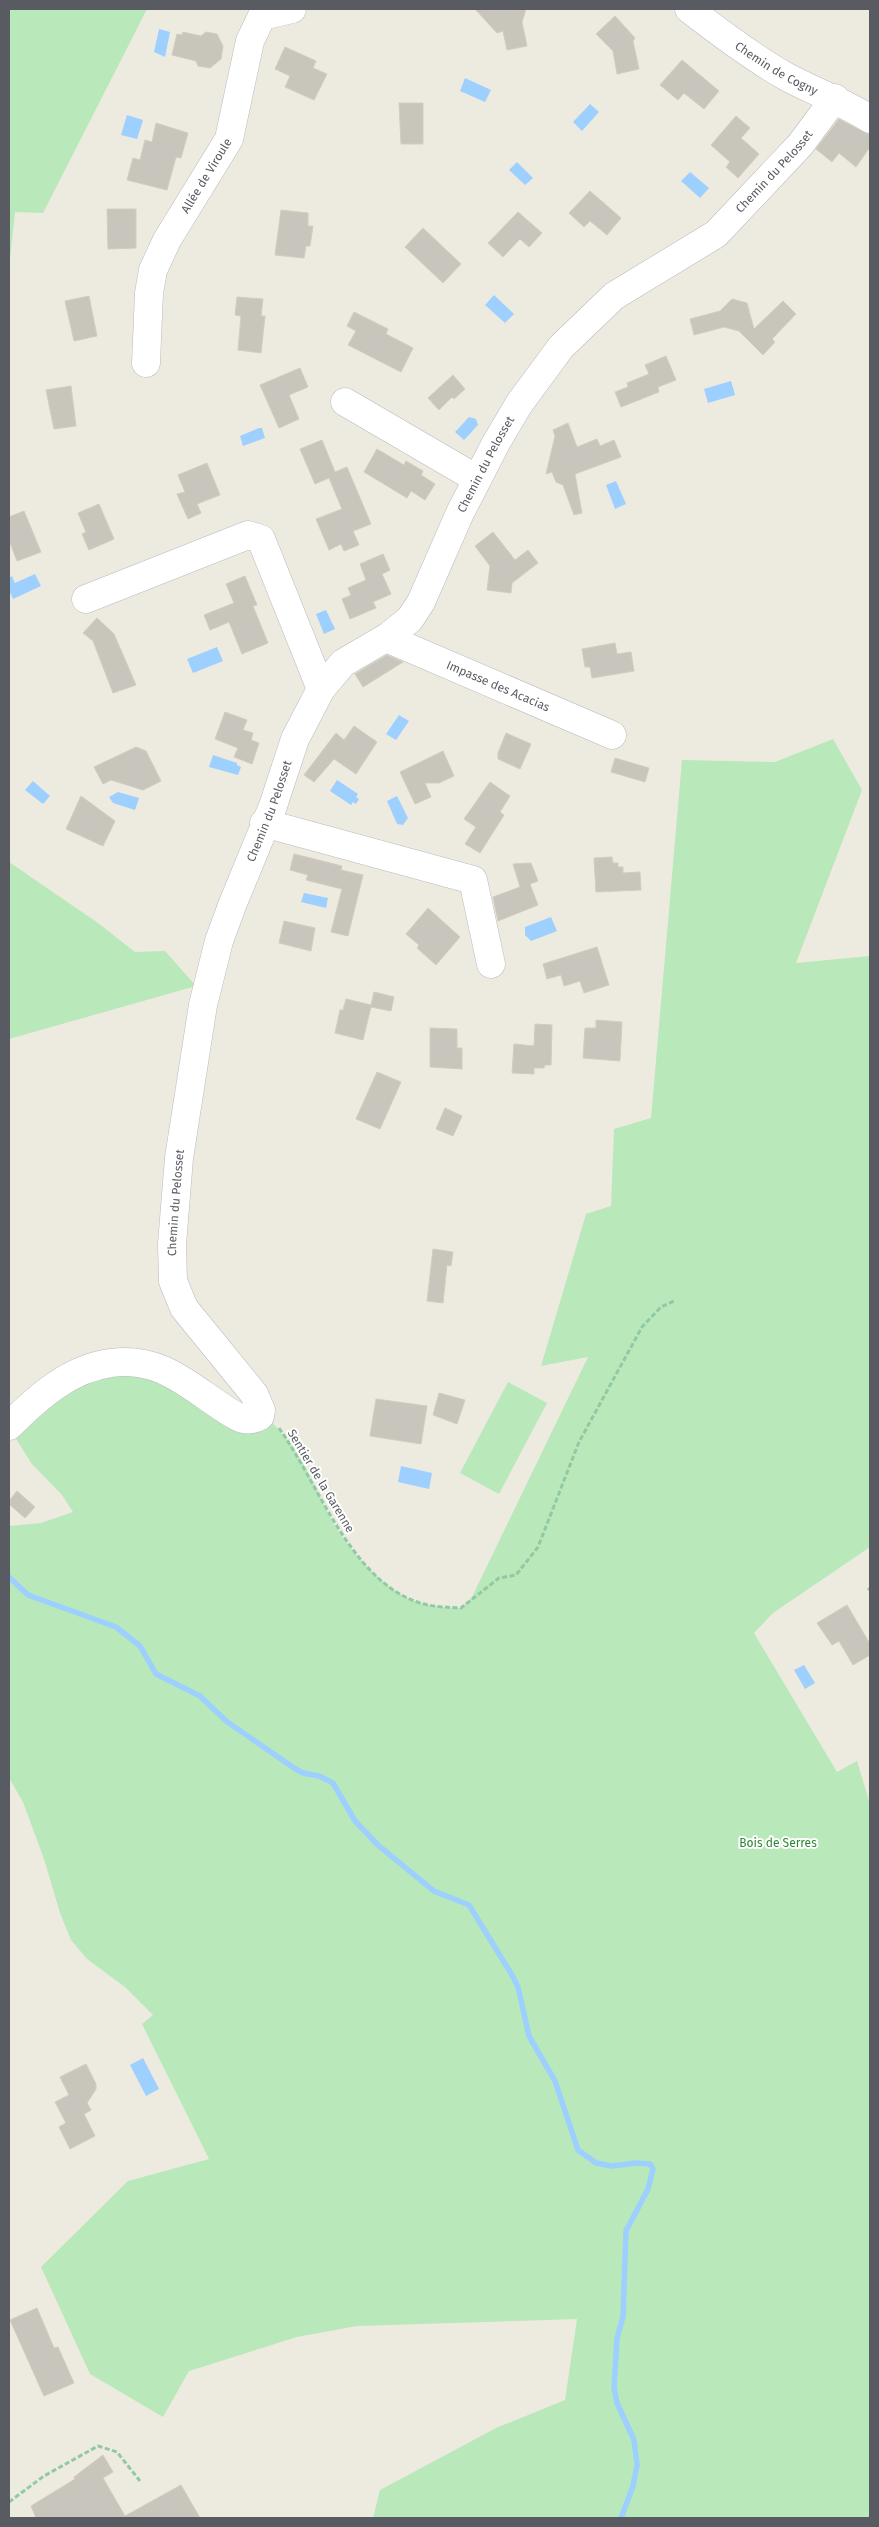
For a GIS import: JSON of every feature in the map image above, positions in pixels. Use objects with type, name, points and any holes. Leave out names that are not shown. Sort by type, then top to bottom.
[{"type":"street","name":"Allée de Viroule","points":[[146,363],[149,293],[153,270],[167,240],[229,139],[250,41],[262,16],[292,9]]},
{"type":"street","name":"Chemin de Cogny","points":[[689,9],[754,57],[798,83],[835,98],[870,119]]},
{"type":"street","name":"Chemin du Pelosset","points":[[260,1414],[254,1394],[184,1308],[173,1281],[172,1244],[180,1158],[203,1005],[219,941],[264,823],[273,806],[295,739],[321,689],[342,663],[386,638],[410,619],[421,602],[477,479],[519,404],[560,346],[614,296],[638,279],[716,234],[800,145],[835,98]]},
{"type":"street","points":[[345,402],[477,479]]},
{"type":"street","points":[[86,599],[248,535],[261,539],[321,689]]},
{"type":"street","name":"Impasse des Acacias","points":[[386,638],[612,735]]},
{"type":"street","points":[[264,823],[473,880],[491,964]]},
{"type":"street","points":[[9,1426],[42,1395],[59,1383],[84,1371],[113,1362],[144,1364],[168,1372],[198,1388],[239,1418],[253,1420],[260,1414]]},
{"type":"path","name":"Sentier de la Garenne","points":[[260,1414],[277,1426],[288,1440],[298,1454],[330,1518],[376,1576],[410,1600],[427,1605],[461,1608],[499,1578],[516,1575],[538,1547],[579,1442],[642,1327],[661,1307],[674,1301]]},
{"type":"path","points":[[9,2502],[44,2476],[98,2446],[117,2452],[140,2481]]},
{"type":"green space","points":[[9,9],[147,9],[43,213],[15,212],[9,269]]},
{"type":"green space","name":"Bois de Serres","points":[[833,739],[862,790],[796,963],[870,956],[870,1547],[773,1613],[754,1633],[837,1772],[857,1761],[870,1804],[870,2518],[373,2518],[380,2490],[496,2428],[565,2400],[577,2319],[357,2326],[297,2337],[189,2371],[163,2417],[90,2374],[41,2267],[128,2181],[209,2159],[142,2024],[153,2015],[125,1987],[87,1959],[71,1940],[60,1913],[44,1859],[23,1802],[9,1778],[9,1526],[41,1523],[73,1512],[62,1495],[31,1463],[9,1427],[113,1362],[261,1414],[284,1435],[302,1461],[330,1517],[345,1541],[365,1565],[389,1586],[412,1600],[436,1606],[461,1608],[472,1597],[588,1357],[541,1366],[586,1214],[611,1206],[614,1129],[651,1118],[682,760],[775,762]]},
{"type":"green space","points":[[9,862],[98,923],[135,952],[165,951],[196,986],[9,1039]]},
{"type":"green space","points":[[508,1382],[547,1403],[499,1494],[460,1473]]},
{"type":"water","points":[[159,29],[170,32],[165,57],[154,52]]},
{"type":"water","points":[[465,78],[491,90],[485,102],[460,91]]},
{"type":"water","points":[[590,104],[599,112],[582,131],[573,122]]},
{"type":"water","points":[[127,115],[143,120],[137,139],[121,135]]},
{"type":"water","points":[[517,162],[533,178],[525,185],[509,170]]},
{"type":"water","points":[[690,172],[709,188],[700,198],[681,181]]},
{"type":"water","points":[[494,295],[514,314],[505,323],[485,305]]},
{"type":"water","points":[[731,381],[735,395],[708,403],[704,389]]},
{"type":"water","points":[[469,417],[476,419],[478,425],[464,440],[455,432]]},
{"type":"water","points":[[262,428],[265,438],[243,446],[240,436]]},
{"type":"water","points":[[616,481],[626,504],[615,509],[606,485]]},
{"type":"water","points":[[35,574],[41,586],[13,599],[9,590],[9,578],[12,576],[15,583]]},
{"type":"water","points":[[326,610],[335,629],[324,634],[316,614]]},
{"type":"water","points":[[217,647],[223,661],[193,673],[187,659]]},
{"type":"water","points":[[399,715],[409,721],[396,740],[386,734]]},
{"type":"water","points":[[213,755],[237,763],[241,767],[238,775],[209,767]]},
{"type":"water","points":[[337,780],[358,794],[356,797],[359,799],[356,804],[353,802],[351,805],[330,791]]},
{"type":"water","points":[[33,781],[50,796],[43,804],[25,790]]},
{"type":"water","points":[[118,792],[139,798],[135,810],[113,803],[109,797]]},
{"type":"water","points":[[397,796],[408,818],[403,825],[397,824],[387,801]]},
{"type":"water","points":[[304,893],[328,898],[326,908],[301,902]]},
{"type":"water","points":[[551,917],[557,931],[531,941],[525,935],[525,927]]},
{"type":"water","points":[[401,1466],[432,1473],[429,1489],[398,1482]]},
{"type":"water","points":[[804,1665],[815,1683],[805,1689],[794,1670]]},
{"type":"water","points":[[143,2058],[159,2089],[146,2096],[130,2065]]},
{"type":"building","points":[[475,9],[526,9],[522,22],[527,46],[507,50],[503,31],[497,33]]},
{"type":"building","points":[[615,16],[635,38],[633,41],[639,69],[617,74],[613,51],[596,34]]},
{"type":"building","points":[[183,32],[201,36],[206,32],[217,34],[223,46],[221,59],[210,68],[198,66],[196,61],[172,55],[177,34],[182,35]]},
{"type":"building","points":[[285,47],[316,61],[313,68],[327,74],[314,100],[285,87],[290,76],[275,69]]},
{"type":"building","points":[[682,60],[719,91],[704,109],[684,93],[678,100],[660,85]]},
{"type":"building","points":[[399,103],[423,103],[423,144],[401,144]]},
{"type":"building","points":[[736,116],[750,128],[741,138],[759,154],[738,178],[726,167],[730,162],[711,145]]},
{"type":"building","points":[[839,119],[870,135],[870,147],[856,167],[839,153],[832,162],[816,149]]},
{"type":"building","points":[[156,123],[188,133],[181,158],[176,157],[167,190],[127,180],[133,158],[140,160],[145,140],[152,142]]},
{"type":"building","points":[[590,191],[621,218],[607,235],[590,221],[584,227],[569,213]]},
{"type":"building","points":[[107,209],[136,209],[136,248],[108,249]]},
{"type":"building","points":[[281,210],[308,213],[308,226],[313,226],[310,246],[306,246],[304,258],[275,255]]},
{"type":"building","points":[[518,212],[542,233],[529,247],[520,239],[503,257],[488,243]]},
{"type":"building","points":[[423,228],[461,264],[443,283],[405,247]]},
{"type":"building","points":[[89,296],[97,336],[74,341],[65,301]]},
{"type":"building","points":[[237,297],[263,299],[261,316],[265,316],[261,353],[238,350],[241,316],[235,315]]},
{"type":"building","points":[[732,299],[747,303],[754,329],[783,301],[796,314],[772,339],[775,342],[763,355],[739,331],[724,327],[694,335],[690,319],[720,311]]},
{"type":"building","points":[[354,312],[388,329],[386,334],[413,348],[401,372],[348,345],[356,331],[347,326]]},
{"type":"building","points":[[666,356],[676,380],[658,387],[659,392],[621,407],[615,392],[628,387],[627,383],[649,374],[645,365]]},
{"type":"building","points":[[300,368],[308,387],[289,395],[299,419],[279,428],[260,385]]},
{"type":"building","points":[[453,375],[465,389],[454,399],[452,397],[439,410],[428,398]]},
{"type":"building","points":[[71,386],[76,426],[54,429],[46,390]]},
{"type":"building","points":[[568,423],[577,447],[597,439],[600,446],[614,440],[621,457],[575,474],[582,513],[574,515],[563,485],[556,482],[552,472],[546,474],[555,436],[553,430]]},
{"type":"building","points":[[322,440],[335,472],[347,467],[371,524],[353,531],[359,545],[344,551],[341,544],[329,550],[316,519],[342,509],[329,478],[315,484],[300,449]]},
{"type":"building","points":[[377,449],[404,465],[406,461],[423,471],[421,475],[435,484],[425,500],[411,491],[407,498],[364,472]]},
{"type":"building","points":[[207,463],[220,495],[197,504],[201,513],[188,519],[177,494],[185,492],[178,475]]},
{"type":"building","points":[[99,504],[114,539],[89,550],[82,534],[86,532],[78,513]]},
{"type":"building","points":[[24,511],[41,552],[17,561],[9,540],[9,517]]},
{"type":"building","points":[[493,532],[515,560],[528,550],[538,563],[512,583],[511,593],[487,590],[490,566],[475,546]]},
{"type":"building","points":[[383,554],[390,570],[382,574],[391,594],[373,602],[376,608],[350,619],[342,599],[351,595],[348,588],[366,580],[360,564]]},
{"type":"building","points":[[245,576],[257,605],[253,606],[268,643],[242,654],[229,622],[210,630],[204,615],[234,603],[226,584]]},
{"type":"building","points":[[97,618],[114,634],[136,685],[113,693],[93,641],[83,633]]},
{"type":"building","points":[[615,643],[617,654],[631,652],[634,671],[592,678],[590,667],[585,667],[582,649]]},
{"type":"building","points":[[387,655],[403,662],[363,687],[355,674]]},
{"type":"building","points":[[225,712],[247,720],[243,730],[253,733],[251,740],[259,743],[252,764],[234,757],[238,748],[215,739]]},
{"type":"building","points":[[354,726],[377,742],[356,774],[334,759],[314,782],[304,775],[336,733],[344,740]]},
{"type":"building","points":[[506,733],[531,744],[520,769],[498,759],[498,753]]},
{"type":"building","points":[[136,747],[146,751],[161,781],[143,790],[111,780],[103,784],[94,767]]},
{"type":"building","points":[[443,751],[454,776],[439,783],[425,783],[431,797],[415,804],[400,772]]},
{"type":"building","points":[[615,758],[649,768],[645,782],[611,772]]},
{"type":"building","points":[[490,782],[510,796],[500,812],[504,815],[480,853],[465,844],[476,827],[464,819]]},
{"type":"building","points":[[81,796],[115,821],[103,846],[66,829]]},
{"type":"building","points":[[294,854],[342,866],[341,870],[363,875],[348,936],[331,932],[342,889],[306,880],[308,875],[290,870]]},
{"type":"building","points":[[612,857],[613,863],[618,863],[618,867],[623,867],[623,873],[640,872],[641,890],[596,892],[594,858]]},
{"type":"building","points":[[531,863],[538,881],[530,884],[538,905],[498,921],[493,897],[520,887],[513,864]]},
{"type":"building","points":[[428,908],[460,937],[436,965],[417,948],[419,945],[406,934]]},
{"type":"building","points":[[284,921],[315,928],[311,951],[279,943]]},
{"type":"building","points":[[597,947],[609,985],[584,993],[580,981],[564,986],[561,975],[547,979],[543,964]]},
{"type":"building","points":[[374,992],[394,997],[391,1011],[371,1007],[363,1040],[335,1033],[340,1010],[343,1010],[346,999],[371,1005]]},
{"type":"building","points":[[596,1020],[622,1022],[620,1061],[583,1058],[585,1028],[596,1028]]},
{"type":"building","points":[[535,1024],[552,1025],[551,1065],[545,1065],[544,1068],[534,1068],[534,1074],[512,1073],[514,1044],[534,1046]]},
{"type":"building","points":[[430,1028],[457,1029],[457,1048],[462,1048],[462,1069],[430,1067]]},
{"type":"building","points":[[377,1072],[401,1082],[380,1129],[356,1119]]},
{"type":"building","points":[[445,1108],[462,1116],[453,1136],[436,1129]]},
{"type":"building","points":[[433,1249],[453,1252],[451,1266],[447,1265],[443,1303],[427,1301]]},
{"type":"building","points":[[439,1393],[465,1400],[457,1424],[433,1415]]},
{"type":"building","points":[[376,1399],[427,1406],[421,1444],[370,1436]]},
{"type":"building","points":[[17,1491],[35,1507],[25,1518],[9,1504],[9,1501]]},
{"type":"building","points":[[847,1605],[870,1644],[870,1655],[853,1665],[839,1641],[832,1645],[817,1623]]},
{"type":"building","points":[[86,2064],[96,2084],[96,2089],[87,2103],[91,2110],[84,2114],[95,2136],[70,2149],[59,2127],[66,2123],[55,2102],[69,2095],[60,2077]]},
{"type":"building","points":[[37,2308],[54,2348],[58,2347],[74,2383],[44,2396],[10,2320]]},
{"type":"building","points":[[103,2455],[113,2472],[103,2478],[125,2516],[181,2485],[200,2518],[36,2518],[31,2506],[75,2479],[74,2477]]},
{"type":"waterway","points":[[9,1577],[28,1595],[116,1627],[140,1646],[156,1674],[200,1696],[226,1721],[294,1768],[303,1773],[319,1776],[333,1783],[355,1821],[378,1845],[434,1891],[469,1905],[518,1987],[529,2036],[555,2081],[578,2150],[596,2163],[612,2166],[636,2163],[650,2164],[653,2169],[648,2189],[626,2231],[623,2317],[617,2338],[614,2388],[617,2403],[634,2440],[637,2465],[633,2486],[621,2518]]}]
